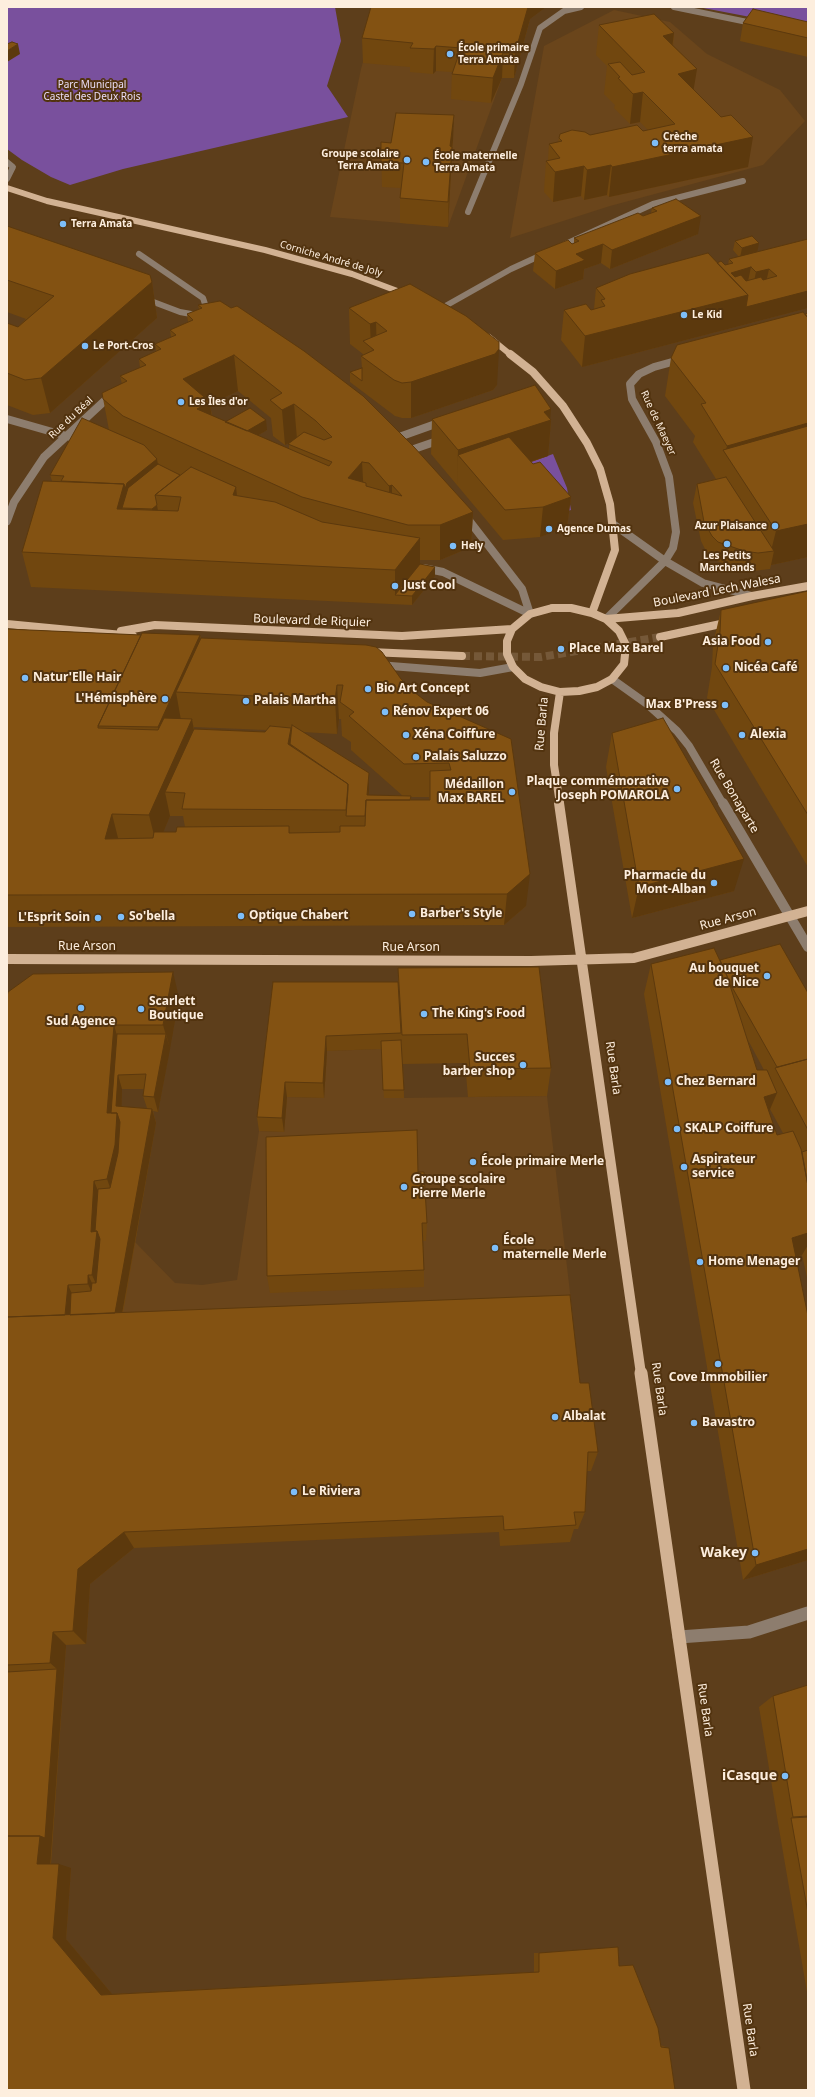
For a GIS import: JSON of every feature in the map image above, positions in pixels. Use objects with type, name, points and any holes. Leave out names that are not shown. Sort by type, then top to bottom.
[{"type":"main road","name":"Corniche André de Joly","points":[[7,188],[51,202],[265,250],[345,272],[413,297]]},
{"type":"main road","points":[[484,334],[533,372],[563,406],[587,443],[600,469],[613,524],[615,550],[592,613]]},
{"type":"main road","name":"Boulevard Lech Walesa","points":[[606,619],[678,613],[752,596],[808,586]]},
{"type":"main road","points":[[552,608],[571,608],[592,613],[606,619],[619,631],[626,646],[624,664],[612,679],[597,687],[579,691],[560,692],[541,687],[525,678],[513,667],[507,654],[507,641],[512,629],[530,614],[552,608]]},
{"type":"main road","points":[[660,637],[741,620]]},
{"type":"main road","name":"Boulevard de Riquier","points":[[7,624],[112,633],[140,637]]},
{"type":"main road","name":"Boulevard de Riquier","points":[[112,633],[154,625],[402,636],[512,629]]},
{"type":"main road","points":[[362,652],[462,656]]},
{"type":"main road","name":"Rue Barla","points":[[560,692],[554,733],[554,765],[744,2090]]},
{"type":"main road","name":"Rue Arson","points":[[7,959],[583,960],[634,958],[808,911]]},
{"type":"street","points":[[468,212],[521,84],[540,28],[564,11],[581,7]]},
{"type":"street","points":[[674,7],[762,25]]},
{"type":"street","points":[[7,162],[13,167],[7,179]]},
{"type":"street","points":[[440,309],[511,269],[653,204],[743,180]]},
{"type":"street","points":[[139,254],[203,298],[206,307],[205,317]]},
{"type":"street","points":[[137,296],[180,312],[215,319]]},
{"type":"street","points":[[194,323],[205,317]]},
{"type":"street","name":"Rue de Maeyer","points":[[606,619],[665,561],[673,548],[676,532],[669,477],[656,442],[632,399],[630,384],[639,374],[654,367],[692,357]]},
{"type":"street","name":"Rue du Béal","points":[[7,521],[14,502],[40,464],[66,436],[120,387]]},
{"type":"street","points":[[7,419],[96,445]]},
{"type":"street","points":[[448,438],[414,453],[396,435],[449,419]]},
{"type":"street","points":[[461,510],[522,589],[530,614]]},
{"type":"street","points":[[613,524],[665,561],[703,583],[752,596]]},
{"type":"street","points":[[414,566],[444,572],[530,614]]},
{"type":"street","name":"Boulevard de Riquier","points":[[112,633],[139,646]]},
{"type":"street","points":[[366,664],[480,673],[513,667]]},
{"type":"street","name":"Rue Bonaparte","points":[[612,679],[647,704],[677,731],[689,746],[808,947]]},
{"type":"street","points":[[679,1636],[749,1632],[808,1613]]},
{"type":"shaded area","name":"Groupe scolaire Terra Amata","points":[[378,7],[546,7],[530,19],[514,78],[502,78],[448,227],[330,217],[361,69]]},
{"type":"shaded area","name":"Crèche terra amata","points":[[614,10],[670,22],[707,54],[780,90],[805,121],[763,165],[610,206],[510,238],[544,46]]},
{"type":"shaded area","name":"Groupe scolaire Pierre Merle","points":[[401,1048],[404,1098],[547,1096],[573,1318],[118,1336],[135,1242],[175,1283],[202,1285],[237,1280],[259,1131],[284,1132],[287,1097],[324,1098],[327,1051]]},
{"type":"green space","name":"Parc Municipal Castel des Deux Rois","points":[[7,7],[335,7],[341,41],[327,86],[348,117],[123,169],[70,185],[51,177],[22,160],[7,149]]},
{"type":"green space","points":[[698,7],[808,7],[808,28]]},
{"type":"green space","points":[[553,454],[567,488],[571,510],[557,514],[509,470]]},
{"type":"building","points":[[371,7],[528,7],[515,53],[503,53],[493,78],[452,74],[461,48],[436,46],[434,49],[410,48],[413,43],[362,38]]},
{"type":"building","points":[[753,9],[808,22],[808,38],[743,23]]},
{"type":"building","points":[[654,14],[674,33],[663,36],[697,69],[678,74],[721,117],[731,115],[753,137],[612,167],[611,165],[587,170],[584,166],[555,172],[546,161],[560,158],[549,144],[562,141],[559,138],[560,134],[572,130],[585,132],[590,135],[637,125],[643,131],[675,124],[643,92],[633,94],[618,78],[620,77],[608,64],[620,62],[632,75],[645,72],[599,25]]},
{"type":"building","points":[[12,42],[18,44],[7,51],[7,44]]},
{"type":"building","points":[[396,113],[454,115],[450,146],[452,147],[448,202],[400,198],[404,163],[381,162],[381,142],[391,143]]},
{"type":"building","points":[[676,199],[701,216],[612,250],[603,244],[576,254],[585,260],[556,271],[535,253],[568,240],[572,244],[579,241],[574,238],[638,213],[643,216],[657,211],[652,208]]},
{"type":"building","points":[[7,226],[150,275],[152,282],[41,378],[25,380],[7,373],[7,323],[18,327],[54,296],[7,280]]},
{"type":"building","points":[[752,236],[759,243],[742,248],[735,241]]},
{"type":"building","points":[[808,239],[808,291],[746,307],[748,295],[717,263],[721,261],[725,265],[733,263],[729,259]],"holes":[[[751,267],[756,272],[769,269],[777,276],[763,280],[761,277],[746,281],[741,275],[735,277],[731,273]]]},
{"type":"building","points":[[708,253],[748,295],[585,336],[564,310],[586,304],[591,310],[605,306],[601,300],[605,299],[596,288],[630,274]]},
{"type":"building","points":[[410,284],[466,316],[499,342],[499,349],[495,354],[411,382],[402,383],[394,380],[361,356],[374,350],[363,341],[387,331],[376,322],[370,324],[349,308]]},
{"type":"building","points":[[220,301],[231,308],[237,306],[304,351],[363,396],[414,447],[473,512],[440,525],[408,525],[302,497],[123,416],[103,399],[102,393],[127,381],[120,376],[146,365],[139,359],[161,349],[155,344],[176,335],[170,330],[193,320],[187,314],[202,308],[198,305]],"holes":[[[234,355],[282,393],[270,400],[282,410],[294,404],[316,421],[332,437],[324,440],[304,432],[288,444],[332,462],[329,466],[197,409],[210,402],[183,379]],[[362,462],[369,463],[389,486],[392,485],[402,496],[366,486],[366,483],[348,478]]]},
{"type":"building","points":[[803,312],[808,318],[808,423],[727,446],[701,404],[706,403],[671,358],[677,345]]},
{"type":"building","points":[[362,368],[362,381],[350,372]]},
{"type":"building","points":[[535,385],[551,409],[544,412],[551,420],[458,450],[432,419]]},
{"type":"building","points":[[250,408],[266,420],[247,431],[225,422]]},
{"type":"building","points":[[82,418],[144,445],[157,459],[127,483],[125,489],[124,484],[61,481],[64,476],[50,475]]},
{"type":"building","points":[[808,426],[808,524],[776,531],[723,450]]},
{"type":"building","points":[[509,437],[533,464],[540,462],[571,497],[543,507],[505,510],[458,455]]},
{"type":"building","points":[[158,464],[180,475],[155,495],[157,505],[152,509],[122,508],[128,488]]},
{"type":"building","points":[[191,467],[236,487],[233,495],[275,502],[322,522],[420,538],[395,570],[22,552],[43,481],[124,484],[117,509],[178,511],[181,497],[155,495]]},
{"type":"building","points":[[726,477],[774,551],[758,553],[744,551],[718,542],[712,536],[704,522],[697,484]]},
{"type":"building","points":[[420,564],[435,567],[412,596],[395,595]]},
{"type":"building","points":[[808,591],[808,815],[715,664],[720,632],[721,610]]},
{"type":"building","points":[[7,629],[141,635],[98,728],[158,730],[164,718],[192,719],[149,815],[112,814],[105,839],[153,838],[154,832],[176,832],[177,827],[289,826],[289,833],[340,832],[340,826],[365,826],[366,800],[430,800],[430,771],[451,770],[449,763],[404,764],[349,716],[354,712],[340,702],[343,685],[337,685],[335,700],[176,692],[201,638],[366,645],[376,647],[382,652],[401,679],[427,702],[511,739],[530,874],[507,894],[7,895]]},
{"type":"building","points":[[142,633],[200,635],[158,727],[98,726]]},
{"type":"building","points":[[663,718],[744,859],[639,887],[612,733]]},
{"type":"building","points":[[292,725],[369,773],[367,795],[411,796],[410,800],[366,800],[365,816],[346,816],[348,784],[290,744]]},
{"type":"building","points":[[270,726],[291,728],[288,744],[348,784],[346,810],[182,809],[185,793],[165,792],[194,729],[265,732]]},
{"type":"building","points":[[780,944],[808,993],[808,1059],[777,1067],[731,987],[720,960]]},
{"type":"building","points":[[714,948],[727,976],[757,1070],[767,1070],[777,1093],[764,1097],[777,1135],[793,1131],[801,1149],[808,1186],[808,1233],[792,1238],[808,1316],[808,1549],[756,1565],[651,964]]},
{"type":"building","points":[[539,967],[551,1068],[470,1069],[467,1034],[402,1035],[398,968]]},
{"type":"building","points":[[173,972],[163,1025],[114,1025],[107,1113],[117,1113],[115,1145],[107,1179],[94,1181],[91,1232],[97,1231],[92,1275],[88,1275],[88,1284],[68,1285],[65,1315],[7,1317],[8,992],[33,974]]},
{"type":"building","points":[[273,982],[398,982],[401,1033],[326,1036],[323,1083],[285,1082],[282,1118],[257,1117]]},
{"type":"building","points":[[117,1034],[166,1034],[154,1097],[143,1096],[146,1074],[118,1075],[116,1106],[152,1109],[115,1313],[70,1315],[71,1293],[91,1291],[92,1283],[96,1283],[100,1239],[97,1231],[95,1231],[98,1189],[110,1188],[118,1153],[120,1122],[117,1113],[111,1113]]},
{"type":"building","points":[[401,1040],[404,1090],[383,1090],[381,1041]]},
{"type":"building","points":[[808,1059],[808,1130],[775,1068]]},
{"type":"building","points":[[417,1130],[418,1172],[424,1172],[427,1223],[422,1223],[424,1270],[267,1276],[266,1137]]},
{"type":"building","points":[[808,1150],[808,1186],[802,1152]]},
{"type":"building","name":"Le Riviera","points":[[570,1295],[580,1383],[589,1383],[598,1452],[588,1452],[585,1512],[574,1512],[576,1525],[504,1530],[503,1516],[124,1532],[78,1569],[73,1631],[53,1632],[50,1663],[7,1665],[7,1317]]},
{"type":"building","points":[[57,1669],[45,1838],[40,1836],[7,1836],[7,1672]]},
{"type":"building","points":[[808,1685],[808,1816],[793,1817],[773,1696]]},
{"type":"building","points":[[808,1817],[808,1913],[791,1818]]},
{"type":"building","points":[[7,1836],[40,1836],[37,1864],[59,1864],[53,1938],[101,1995],[539,1972],[539,1953],[618,1947],[619,1966],[633,1965],[658,2028],[661,2047],[669,2048],[675,2090],[7,2090]]},
{"type":"tunnel","points":[[462,656],[541,657],[660,637]]},
{"type":"place","name":"École primaire Terra Amata","points":[[450,54]]},
{"type":"place","name":"Crèche terra amata","points":[[655,143]]},
{"type":"place","name":"Groupe scolaire Terra Amata","points":[[407,160]]},
{"type":"place","name":"École maternelle Terra Amata","points":[[426,162]]},
{"type":"place","name":"Terra Amata","points":[[63,224]]},
{"type":"place","name":"Le Kid","points":[[684,315]]},
{"type":"place","name":"Le Port-Cros","points":[[85,346]]},
{"type":"place","name":"Les Îles d'or","points":[[181,402]]},
{"type":"place","name":"Azur Plaisance","points":[[775,526]]},
{"type":"place","name":"Agence Dumas","points":[[549,529]]},
{"type":"place","name":"Les Petits Marchands","points":[[727,544]]},
{"type":"place","name":"Hely","points":[[453,546]]},
{"type":"place","name":"Just Cool","points":[[395,586]]},
{"type":"place","name":"Asia Food","points":[[768,642]]},
{"type":"place","name":"Place Max Barel","points":[[561,649]]},
{"type":"place","name":"Nicéa Café","points":[[726,668]]},
{"type":"place","name":"Natur'Elle Hair","points":[[25,678]]},
{"type":"place","name":"Bio Art Concept","points":[[368,689]]},
{"type":"place","name":"L'Hémisphère","points":[[165,699]]},
{"type":"place","name":"Palais Martha","points":[[246,701]]},
{"type":"place","name":"Max B'Press","points":[[725,705]]},
{"type":"place","name":"Rénov Expert 06","points":[[385,712]]},
{"type":"place","name":"Xéna Coiffure","points":[[406,735]]},
{"type":"place","name":"Alexia","points":[[742,735]]},
{"type":"place","name":"Palais Saluzzo","points":[[416,757]]},
{"type":"place","name":"Plaque commémorative Joseph POMAROLA","points":[[677,789]]},
{"type":"place","name":"Médaillon Max BAREL","points":[[512,792]]},
{"type":"place","name":"Pharmacie du Mont-Alban","points":[[714,883]]},
{"type":"place","name":"Barber's Style","points":[[412,914]]},
{"type":"place","name":"Optique Chabert","points":[[241,916]]},
{"type":"place","name":"So'bella","points":[[121,917]]},
{"type":"place","name":"L'Esprit Soin","points":[[98,918]]},
{"type":"place","name":"Au bouquet de Nice","points":[[767,976]]},
{"type":"place","name":"Sud Agence","points":[[81,1008]]},
{"type":"place","name":"Scarlett Boutique","points":[[141,1009]]},
{"type":"place","name":"The King's Food","points":[[424,1014]]},
{"type":"place","name":"Succes barber shop","points":[[523,1065]]},
{"type":"place","name":"Chez Bernard","points":[[668,1082]]},
{"type":"place","name":"SKALP Coiffure","points":[[677,1129]]},
{"type":"place","name":"École primaire Merle","points":[[473,1162]]},
{"type":"place","name":"Aspirateur service","points":[[684,1167]]},
{"type":"place","name":"Groupe scolaire Pierre Merle","points":[[404,1187]]},
{"type":"place","name":"École maternelle Merle","points":[[495,1248]]},
{"type":"place","name":"Home Menager","points":[[700,1262]]},
{"type":"place","name":"Cove Immobilier","points":[[718,1364]]},
{"type":"place","name":"Albalat","points":[[555,1417]]},
{"type":"place","name":"Bavastro","points":[[694,1423]]},
{"type":"place","name":"Le Riviera","points":[[294,1492]]},
{"type":"place","name":"Wakey","points":[[755,1553]]},
{"type":"place","name":"iCasque","points":[[785,1776]]}]
